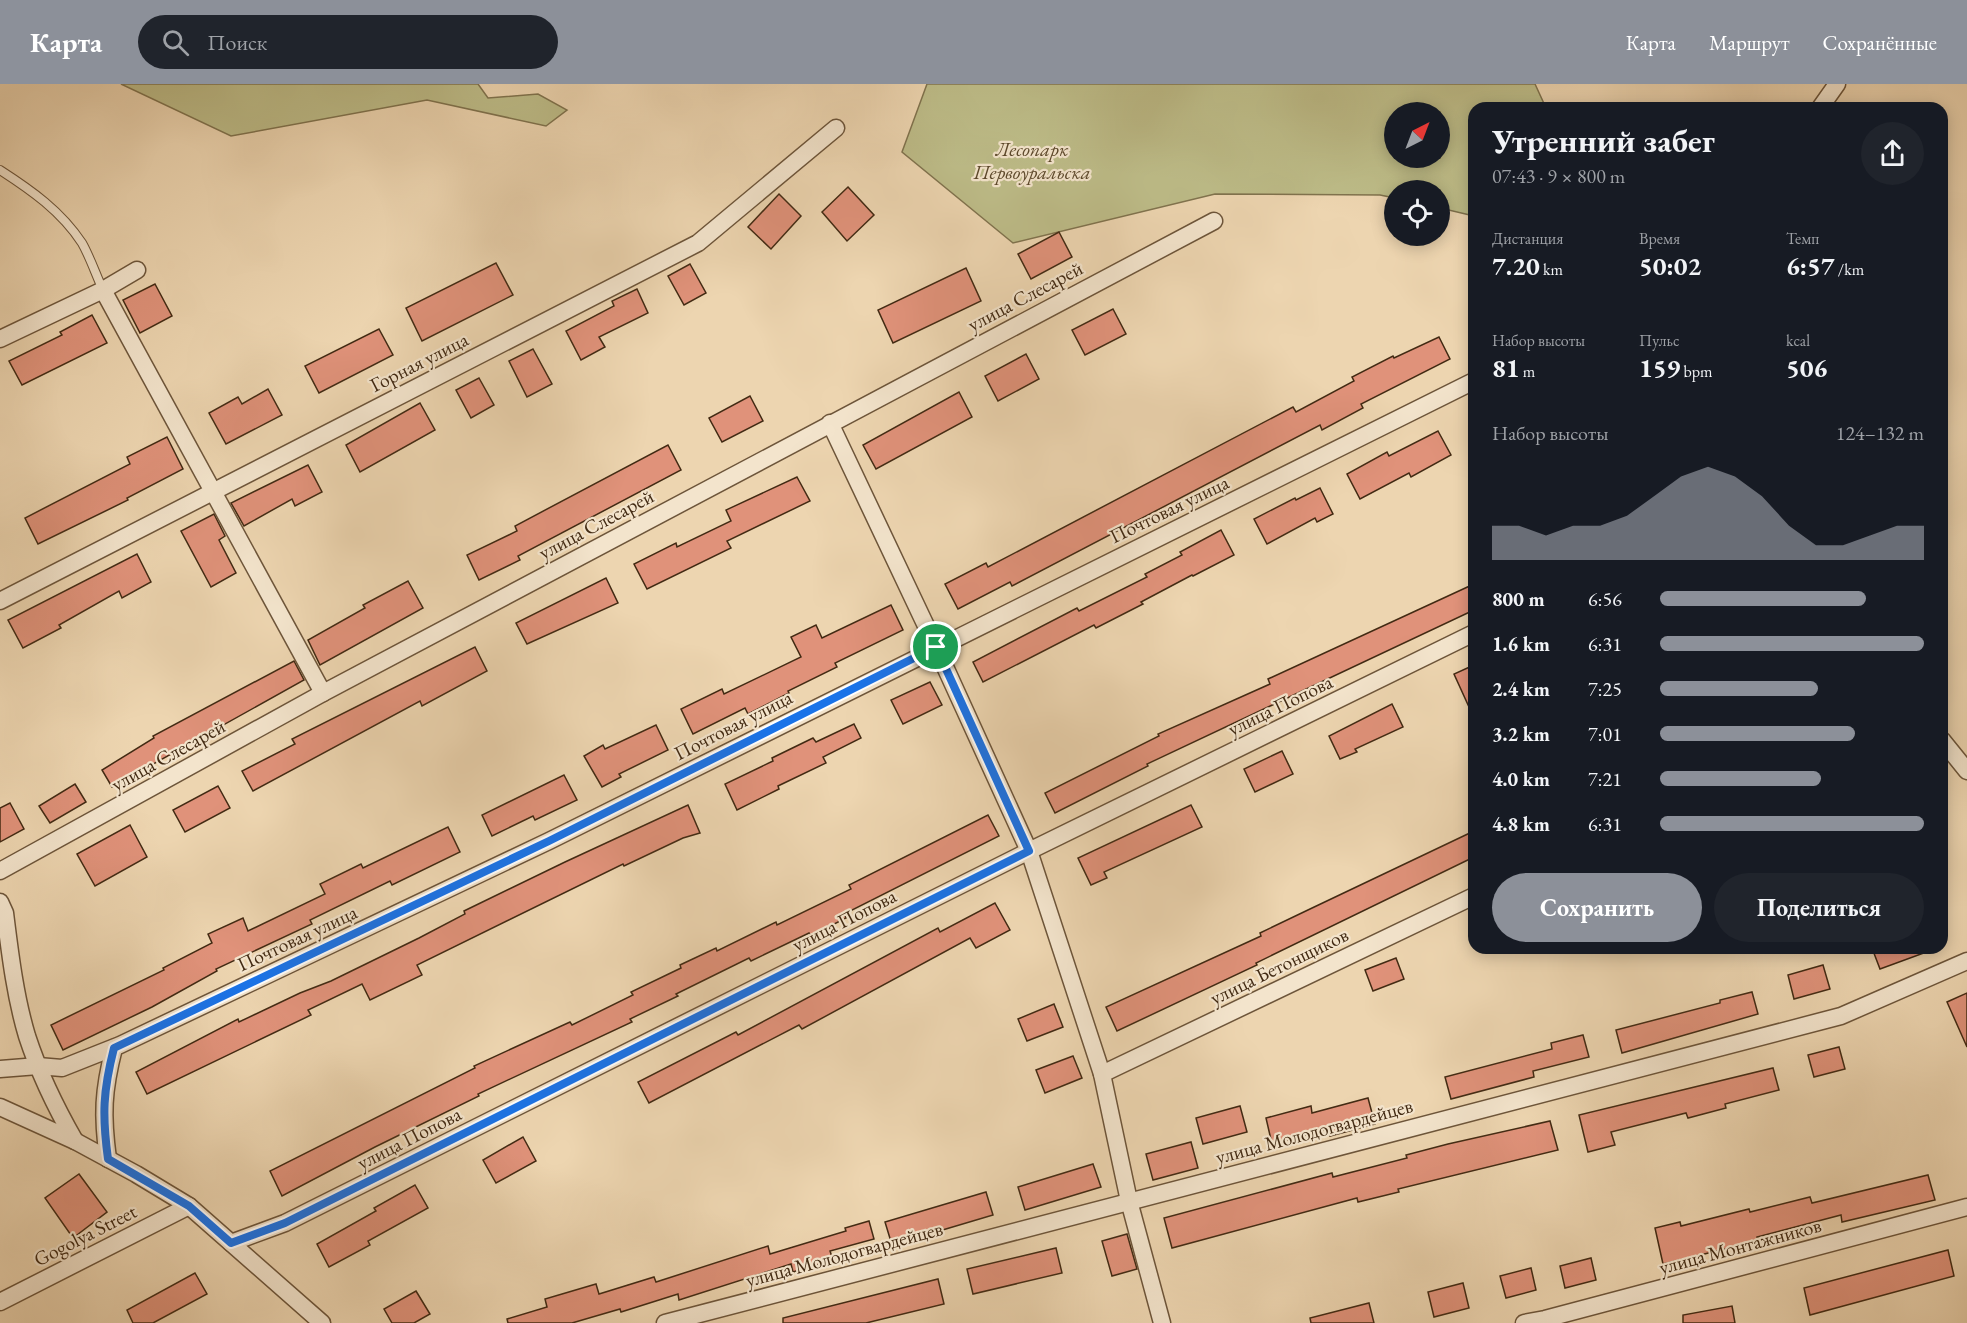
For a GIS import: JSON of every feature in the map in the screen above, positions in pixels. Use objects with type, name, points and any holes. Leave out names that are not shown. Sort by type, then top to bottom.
[{"type":"street","points":[[1824,102],[1837,84]]},
{"type":"street","name":"Горная улица","points":[[0,601],[698,243],[836,128]]},
{"type":"street","name":"улица Слесарей","points":[[0,871],[323,693],[1214,221]]},
{"type":"street","points":[[0,339],[103,290],[137,270]]},
{"type":"street","points":[[103,290],[323,693]]},
{"type":"street","name":"Почтовая улица","points":[[0,1069],[38,1066],[62,1068],[114,1048],[549,841],[1468,384]]},
{"type":"street","points":[[830,423],[1029,851],[1102,1074],[1129,1202],[1162,1323]]},
{"type":"street","name":"улица Попова","points":[[231,1243],[285,1223],[1029,851],[1468,636]]},
{"type":"street","points":[[1948,747],[1967,771]]},
{"type":"street","name":"улица Бетонщиков","points":[[1102,1074],[1468,899]]},
{"type":"street","points":[[0,902],[5,913],[17,990],[27,1035],[38,1066],[75,1141]]},
{"type":"street","name":"улица Молодогвардейцев","points":[[665,1323],[1841,1016],[1967,961]]},
{"type":"street","points":[[108,1159],[103,1125],[105,1084],[114,1048]]},
{"type":"street","points":[[0,1107],[75,1141],[189,1206],[322,1323]]},
{"type":"street","name":"Gogolya Street","points":[[0,1302],[189,1206]]},
{"type":"street","name":"улица Монтажников","points":[[1524,1323],[1546,1321],[1967,1207]]},
{"type":"lane","points":[[0,170],[37,194],[63,218],[82,245],[103,290]]},
{"type":"green space","points":[[121,84],[478,84],[488,98],[538,94],[567,110],[546,126],[427,100],[231,136]]},
{"type":"green space","name":"Лесопарк Первоуральска","points":[[927,84],[1535,84],[1543,102],[1468,102],[1468,215],[1450,210],[1450,180],[1384,180],[1384,196],[1215,194],[1013,243],[902,152]]},
{"type":"building","points":[[848,187],[874,215],[847,241],[822,212]]},
{"type":"building","points":[[779,194],[801,216],[771,249],[748,227]]},
{"type":"building","points":[[1059,232],[1072,257],[1031,279],[1018,254]]},
{"type":"building","points":[[496,263],[513,295],[422,341],[406,308]]},
{"type":"building","points":[[690,264],[706,293],[684,305],[668,276]]},
{"type":"building","points":[[966,268],[981,301],[893,343],[878,310]]},
{"type":"building","points":[[155,284],[172,316],[140,333],[123,300]]},
{"type":"building","points":[[637,289],[648,313],[599,337],[605,347],[581,360],[566,331],[614,306],[612,301]]},
{"type":"building","points":[[1113,309],[1126,334],[1085,355],[1072,330]]},
{"type":"building","points":[[92,315],[107,343],[22,385],[9,361],[62,335],[60,332]]},
{"type":"building","points":[[379,329],[393,355],[319,393],[305,366]]},
{"type":"building","points":[[1439,337],[1450,359],[1361,404],[1363,408],[1322,430],[1320,425],[1012,586],[1010,582],[958,609],[945,584],[986,563],[988,567],[1293,407],[1296,412],[1354,381],[1352,377],[1393,356],[1394,358]]},
{"type":"building","points":[[533,349],[552,384],[527,397],[509,361]]},
{"type":"building","points":[[1026,354],[1039,379],[998,401],[985,376]]},
{"type":"building","points":[[479,378],[494,405],[471,418],[456,390]]},
{"type":"building","points":[[268,389],[282,415],[226,444],[209,413],[238,397],[242,404]]},
{"type":"building","points":[[959,392],[972,417],[876,469],[863,445]]},
{"type":"building","points":[[750,396],[763,421],[722,442],[709,418]]},
{"type":"building","points":[[420,403],[435,430],[360,472],[346,445]]},
{"type":"building","points":[[1438,431],[1451,455],[1411,477],[1409,473],[1360,499],[1347,474],[1387,452],[1389,456]]},
{"type":"building","points":[[167,437],[183,469],[127,498],[128,500],[38,544],[25,518],[130,464],[127,457]]},
{"type":"building","points":[[668,445],[681,470],[518,556],[520,560],[479,580],[467,555],[517,531],[515,526]]},
{"type":"building","points":[[308,465],[322,492],[295,506],[292,499],[244,526],[231,503]]},
{"type":"building","points":[[797,477],[810,501],[727,541],[731,548],[647,589],[634,564],[676,543],[677,547],[731,521],[726,510]]},
{"type":"building","points":[[1320,488],[1333,514],[1317,522],[1315,518],[1267,544],[1254,519]]},
{"type":"building","points":[[214,514],[225,536],[219,540],[236,573],[211,587],[181,531]]},
{"type":"building","points":[[1221,530],[1234,555],[1192,575],[1096,628],[1094,625],[983,682],[973,662],[1077,608],[1079,611],[1147,577],[1145,574],[1182,555],[1180,552]]},
{"type":"building","points":[[137,554],[151,582],[122,598],[119,591],[59,625],[61,628],[23,648],[8,620]]},
{"type":"building","points":[[606,578],[618,603],[527,644],[516,623]]},
{"type":"building","points":[[408,581],[423,608],[320,665],[308,640],[365,608],[363,605]]},
{"type":"building","points":[[1468,587],[1468,613],[1147,764],[1148,766],[1055,813],[1045,793],[1159,736],[1158,734],[1270,684],[1268,679]]},
{"type":"building","points":[[891,605],[903,630],[835,663],[837,667],[748,714],[745,708],[693,734],[681,709],[722,689],[724,694],[801,657],[791,637],[816,625],[822,638]]},
{"type":"building","points":[[475,647],[487,671],[422,706],[420,701],[253,791],[242,771],[295,744],[292,739]]},
{"type":"building","points":[[294,661],[304,680],[112,787],[102,770],[154,738],[153,736]]},
{"type":"building","points":[[1468,668],[1468,705],[1454,674]]},
{"type":"building","points":[[930,682],[942,705],[903,724],[891,700]]},
{"type":"building","points":[[1392,704],[1403,727],[1355,749],[1357,752],[1340,759],[1329,736]]},
{"type":"building","points":[[854,724],[861,738],[823,757],[826,763],[778,786],[779,789],[737,810],[725,784],[773,761],[772,758],[813,738],[816,742]]},
{"type":"building","points":[[656,725],[668,750],[619,774],[621,777],[602,787],[584,756],[603,745],[605,749]]},
{"type":"building","points":[[1282,751],[1293,774],[1255,792],[1244,769]]},
{"type":"building","points":[[564,775],[577,800],[535,820],[533,816],[492,836],[482,815]]},
{"type":"building","points":[[75,784],[86,802],[50,823],[39,806]]},
{"type":"building","points":[[218,786],[230,808],[185,832],[173,810]]},
{"type":"building","points":[[10,803],[24,829],[0,842],[0,808]]},
{"type":"building","points":[[688,805],[700,833],[683,838],[624,866],[623,864],[417,965],[422,975],[370,1000],[362,984],[308,1010],[311,1015],[147,1094],[136,1072],[238,1019],[239,1022],[331,981],[465,914],[464,911]]},
{"type":"building","points":[[1191,805],[1202,827],[1104,872],[1107,878],[1091,885],[1078,858]]},
{"type":"building","points":[[988,815],[999,836],[844,914],[846,918],[811,936],[809,933],[751,961],[749,958],[630,1019],[632,1022],[478,1094],[479,1096],[282,1196],[270,1171],[475,1068],[474,1066],[570,1022],[572,1025],[633,995],[631,992],[681,968],[680,965],[716,948],[717,951],[776,922],[777,925],[851,889],[849,885]]},
{"type":"building","points":[[130,825],[147,857],[95,886],[77,854]]},
{"type":"building","points":[[448,827],[460,852],[392,885],[390,881],[310,920],[312,924],[216,969],[217,971],[152,1007],[63,1050],[51,1025],[164,970],[163,968],[212,943],[208,934],[243,918],[248,931],[325,894],[320,884],[361,864],[363,868]]},
{"type":"building","points":[[1468,834],[1468,860],[1256,963],[1257,965],[1117,1031],[1106,1007],[1261,936],[1260,933]]},
{"type":"building","points":[[995,903],[1010,930],[976,948],[970,938],[802,1029],[799,1025],[649,1103],[638,1082],[736,1032],[738,1035],[938,928],[940,932]]},
{"type":"building","points":[[1874,954],[1921,954],[1880,969]]},
{"type":"building","points":[[1396,958],[1404,979],[1373,991],[1365,970]]},
{"type":"building","points":[[1823,965],[1830,989],[1794,999],[1788,975]]},
{"type":"building","points":[[1752,992],[1758,1014],[1622,1053],[1616,1030],[1720,1003],[1720,1000]]},
{"type":"building","points":[[1967,993],[1967,1047],[1947,1002]]},
{"type":"building","points":[[1054,1004],[1063,1027],[1027,1041],[1018,1019]]},
{"type":"building","points":[[1583,1035],[1589,1057],[1533,1071],[1534,1077],[1451,1099],[1445,1077],[1552,1049],[1551,1043]]},
{"type":"building","points":[[1839,1047],[1845,1069],[1814,1077],[1808,1055]]},
{"type":"building","points":[[1073,1056],[1082,1078],[1045,1093],[1036,1070]]},
{"type":"building","points":[[1773,1068],[1779,1090],[1725,1104],[1726,1108],[1688,1118],[1686,1113],[1611,1132],[1615,1145],[1588,1152],[1579,1115]]},
{"type":"building","points":[[1368,1098],[1375,1124],[1330,1136],[1328,1129],[1272,1144],[1266,1118],[1311,1106],[1312,1113]]},
{"type":"building","points":[[1240,1106],[1247,1132],[1203,1144],[1196,1118]]},
{"type":"building","points":[[1550,1121],[1558,1150],[1398,1189],[1399,1192],[1358,1202],[1357,1198],[1172,1248],[1164,1218],[1332,1173],[1333,1177],[1407,1158],[1406,1155],[1448,1144]]},
{"type":"building","points":[[523,1137],[536,1161],[496,1183],[483,1160]]},
{"type":"building","points":[[1191,1142],[1198,1168],[1153,1180],[1146,1154]]},
{"type":"building","points":[[1093,1164],[1101,1187],[1025,1210],[1018,1187]]},
{"type":"building","points":[[79,1174],[107,1212],[73,1238],[45,1198]]},
{"type":"building","points":[[1928,1175],[1935,1200],[1842,1222],[1841,1215],[1757,1237],[1758,1241],[1663,1264],[1655,1228],[1680,1222],[1681,1226],[1810,1197],[1812,1203]]},
{"type":"building","points":[[415,1185],[428,1208],[368,1241],[370,1245],[329,1267],[317,1244],[376,1211],[374,1208]]},
{"type":"building","points":[[986,1192],[993,1215],[892,1245],[885,1222]]},
{"type":"building","points":[[869,1221],[874,1239],[830,1251],[833,1260],[793,1272],[791,1264],[679,1300],[678,1294],[621,1312],[620,1309],[572,1323],[508,1323],[507,1319],[547,1307],[545,1299],[596,1284],[599,1294],[654,1277],[656,1282],[768,1246],[770,1254],[846,1231],[845,1228]]},
{"type":"building","points":[[1127,1234],[1137,1269],[1112,1276],[1102,1241]]},
{"type":"building","points":[[1056,1248],[1062,1273],[973,1294],[967,1269]]},
{"type":"building","points":[[1948,1250],[1954,1276],[1810,1315],[1804,1288]]},
{"type":"building","points":[[1591,1258],[1596,1280],[1565,1288],[1560,1266]]},
{"type":"building","points":[[1531,1268],[1536,1290],[1506,1298],[1500,1276]]},
{"type":"building","points":[[195,1273],[207,1294],[153,1323],[133,1323],[127,1310]]},
{"type":"building","points":[[938,1279],[944,1304],[866,1323],[783,1323],[783,1318]]},
{"type":"building","points":[[1463,1283],[1469,1308],[1434,1317],[1428,1292]]},
{"type":"building","points":[[416,1291],[430,1314],[414,1323],[392,1323],[384,1309]]},
{"type":"building","points":[[1369,1303],[1374,1323],[1311,1323],[1310,1318]]},
{"type":"building","points":[[1732,1306],[1735,1323],[1683,1323],[1683,1315]]},
{"type":"route","points":[[936,647],[1029,851],[285,1223],[231,1243],[189,1206],[108,1159],[103,1125],[105,1084],[114,1048],[549,841],[936,647]]}]
